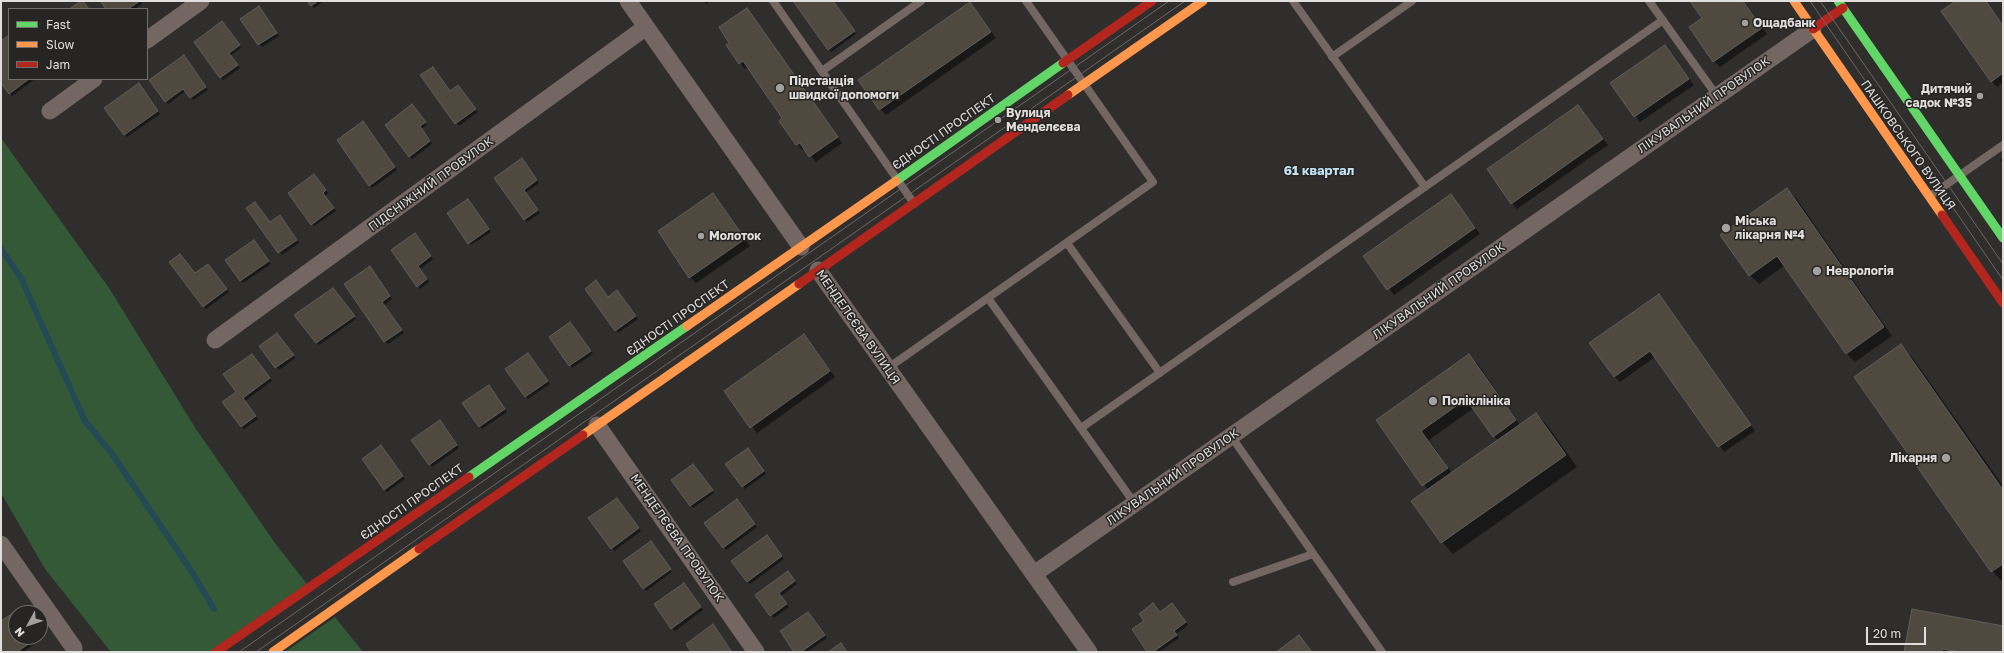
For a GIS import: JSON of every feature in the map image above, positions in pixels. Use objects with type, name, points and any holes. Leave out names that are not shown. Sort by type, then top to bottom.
[{"type":"main road","name":"ЄДНОСТІ ПРОСПЕКТ","points":[[216,652],[804,251],[898,179],[1152,1]]},
{"type":"main road","points":[[272,652],[597,425],[815,266],[914,203],[1203,1]]},
{"type":"main road","name":"ПАШКОВСЬКОГО ВУЛИЦЯ","points":[[1794,1],[2003,303]]},
{"type":"main road","name":"ПАШКОВСЬКОГО ВУЛИЦЯ","points":[[1843,4],[2003,238]]},
{"type":"main road","name":"ЛІКУВАЛЬНИЙ ПРОВУЛОК","points":[[1813,29],[1843,4]]},
{"type":"street","points":[[148,39],[200,1]]},
{"type":"street","points":[[628,1],[804,251]]},
{"type":"street","name":"ПІДСНІЖНИЙ ПРОВУЛОК","points":[[215,340],[646,27]]},
{"type":"street","name":"ЛІКУВАЛЬНИЙ ПРОВУЛОК","points":[[1034,574],[1813,29]]},
{"type":"street","points":[[50,111],[93,80]]},
{"type":"street","name":"МЕНДЕЛЄЄВА ВУЛИЦЯ","points":[[815,266],[1089,652]]},
{"type":"street","name":"МЕНДЕЛЄЄВА ПРОВУЛОК","points":[[597,425],[756,652]]},
{"type":"street","points":[[1,544],[74,648]]},
{"type":"lane","points":[[773,1],[914,203]]},
{"type":"lane","points":[[822,71],[921,1]]},
{"type":"lane","points":[[888,368],[1153,182],[1026,1]]},
{"type":"lane","points":[[1293,1],[1425,187]]},
{"type":"lane","points":[[1332,57],[1412,1]]},
{"type":"lane","points":[[1649,1],[1717,96]]},
{"type":"lane","points":[[1081,428],[1663,20]]},
{"type":"lane","points":[[1929,196],[2003,144]]},
{"type":"lane","points":[[1067,242],[1160,373]]},
{"type":"lane","points":[[988,298],[1135,504]]},
{"type":"lane","points":[[1231,436],[1380,651]]},
{"type":"lane","points":[[1233,582],[1313,554]]},
{"type":"green space","points":[[1,138],[109,288],[196,429],[275,543],[307,584],[210,652],[111,652],[45,569],[1,493]]},
{"type":"green space","points":[[335,617],[363,652],[285,652]]},
{"type":"building","points":[[83,1],[88,8],[70,8]]},
{"type":"building","points":[[100,1],[140,1],[130,8],[105,8]]},
{"type":"building","points":[[307,1],[318,1],[311,6]]},
{"type":"building","points":[[793,1],[833,1],[855,31],[828,50]]},
{"type":"building","points":[[1690,1],[1743,1],[1762,28],[1713,62],[1689,27],[1702,18]]},
{"type":"building","points":[[1956,1],[1986,1],[2003,26],[2003,73],[1991,82],[1941,11]]},
{"type":"building","points":[[970,2],[991,32],[879,110],[858,80]]},
{"type":"building","points":[[259,6],[277,33],[258,45],[240,19]]},
{"type":"building","points":[[747,8],[838,137],[809,157],[800,143],[796,145],[779,121],[782,118],[743,61],[739,64],[726,45],[729,43],[719,27]]},
{"type":"building","points":[[222,21],[240,45],[229,53],[238,65],[220,78],[194,42]]},
{"type":"building","points":[[8,36],[8,80],[28,80],[9,94],[1,83],[1,41]]},
{"type":"building","points":[[1665,45],[1689,79],[1634,117],[1610,83]]},
{"type":"building","points":[[184,55],[206,87],[190,98],[183,89],[165,102],[149,80]]},
{"type":"building","points":[[433,67],[450,91],[458,85],[476,109],[455,124],[420,75]]},
{"type":"building","points":[[139,83],[158,111],[124,135],[104,108]]},
{"type":"building","points":[[412,104],[426,122],[420,126],[430,141],[409,157],[385,125]]},
{"type":"building","points":[[1578,105],[1603,139],[1511,204],[1487,169]]},
{"type":"building","points":[[363,121],[395,167],[369,186],[337,140]]},
{"type":"building","points":[[522,158],[537,180],[524,190],[538,210],[524,220],[494,178]]},
{"type":"building","points":[[314,174],[326,190],[323,193],[334,208],[311,225],[288,193]]},
{"type":"building","points":[[1787,188],[1884,327],[1846,354],[1777,256],[1749,276],[1720,235]]},
{"type":"building","points":[[713,193],[745,239],[689,278],[658,231]]},
{"type":"building","points":[[1451,194],[1475,228],[1387,290],[1363,256]]},
{"type":"building","points":[[468,199],[489,229],[468,244],[447,213]]},
{"type":"building","points":[[255,202],[270,222],[280,215],[297,240],[278,253],[246,208]]},
{"type":"building","points":[[415,233],[431,256],[418,266],[427,279],[417,287],[391,250]]},
{"type":"building","points":[[254,240],[269,261],[240,281],[225,260]]},
{"type":"building","points":[[180,254],[195,273],[208,264],[227,289],[203,307],[169,262]]},
{"type":"building","points":[[370,266],[390,296],[382,302],[402,330],[384,342],[344,284]]},
{"type":"building","points":[[596,280],[608,297],[617,290],[636,316],[615,331],[585,289]]},
{"type":"building","points":[[333,288],[355,316],[316,343],[294,315]]},
{"type":"building","points":[[1659,294],[1751,425],[1718,447],[1650,351],[1614,377],[1589,343]]},
{"type":"building","points":[[570,322],[591,351],[569,366],[549,337]]},
{"type":"building","points":[[277,333],[294,355],[275,368],[259,346]]},
{"type":"building","points":[[804,334],[830,371],[750,428],[724,391]]},
{"type":"building","points":[[1901,344],[2003,490],[2003,564],[1991,572],[1854,377]]},
{"type":"building","points":[[528,353],[548,381],[525,397],[505,369]]},
{"type":"building","points":[[252,354],[270,378],[243,398],[256,416],[241,427],[222,402],[236,392],[223,374]]},
{"type":"building","points":[[1469,354],[1516,420],[1493,437],[1466,399],[1421,431],[1448,468],[1422,486],[1376,420]]},
{"type":"building","points":[[489,385],[505,409],[479,427],[462,403]]},
{"type":"building","points":[[1536,413],[1566,455],[1441,543],[1411,501]]},
{"type":"building","points":[[440,420],[457,445],[429,465],[411,440]]},
{"type":"building","points":[[381,445],[403,476],[384,490],[362,459]]},
{"type":"building","points":[[748,448],[764,471],[742,487],[725,464]]},
{"type":"building","points":[[693,464],[713,490],[690,506],[671,480]]},
{"type":"building","points":[[617,498],[639,528],[611,549],[588,518]]},
{"type":"building","points":[[737,499],[755,524],[723,548],[704,523]]},
{"type":"building","points":[[767,535],[782,556],[747,582],[731,561]]},
{"type":"building","points":[[651,541],[671,569],[643,589],[623,561]]},
{"type":"building","points":[[788,571],[795,581],[779,593],[787,604],[770,616],[755,595]]},
{"type":"building","points":[[684,583],[701,607],[671,629],[654,604]]},
{"type":"building","points":[[1153,603],[1160,612],[1172,603],[1186,622],[1174,631],[1177,635],[1153,652],[1147,652],[1132,629],[1144,621],[1139,614]]},
{"type":"building","points":[[1912,609],[2003,626],[2003,652],[1959,652],[1942,649],[1942,652],[1904,652]]},
{"type":"building","points":[[808,612],[825,635],[801,652],[794,652],[780,631]]},
{"type":"building","points":[[8,616],[8,645],[27,645],[17,652],[1,652],[1,621]]},
{"type":"building","points":[[713,624],[731,651],[691,652],[686,644]]},
{"type":"building","points":[[1299,635],[1312,652],[1276,652]]},
{"type":"building","points":[[841,643],[847,652],[828,652]]},
{"type":"waterway","points":[[1,249],[21,278],[85,421],[113,455],[192,572],[214,609]]},
{"type":"tram line","points":[[239,652],[1169,1]]},
{"type":"tram line","points":[[256,652],[1185,1]]},
{"type":"tram line","points":[[1810,1],[2003,280]]},
{"type":"tram line","points":[[1820,1],[2003,264]]},
{"type":"traffic: fast","points":[[1838,1],[2003,238]]},
{"type":"traffic: fast","points":[[896,181],[1063,63]]},
{"type":"traffic: fast","points":[[469,477],[687,326]]},
{"type":"traffic: slow","points":[[1068,95],[1203,1]]},
{"type":"traffic: slow","points":[[1794,1],[1942,215]]},
{"type":"traffic: slow","points":[[687,326],[896,181]]},
{"type":"traffic: slow","points":[[583,435],[799,284]]},
{"type":"traffic: slow","points":[[273,652],[419,549]]},
{"type":"traffic: jam","points":[[1063,63],[1152,1]]},
{"type":"traffic: jam","points":[[1813,29],[1843,8]]},
{"type":"traffic: jam","points":[[799,284],[1068,95]]},
{"type":"traffic: jam","points":[[1942,215],[2003,303]]},
{"type":"traffic: jam","points":[[419,549],[583,435]]},
{"type":"traffic: jam","points":[[216,652],[469,477]]},
{"type":"place","name":"Ощадбанк","points":[[1745,23]]},
{"type":"place","name":"Підстанція швидкої допомоги","points":[[780,88]]},
{"type":"place","name":"Дитячий садок №35","points":[[1980,96]]},
{"type":"place","name":"Вулиця Менделєєва","points":[[998,120]]},
{"type":"place","name":"Міська лікарня №4","points":[[1726,228]]},
{"type":"place","name":"Молоток","points":[[701,236]]},
{"type":"place","name":"Неврологія","points":[[1817,271]]},
{"type":"place","name":"Поліклініка","points":[[1433,401]]},
{"type":"place","name":"Лікарня","points":[[1946,458]]},
{"type":"district","name":"61 квартал","points":[[1319,171]]}]
